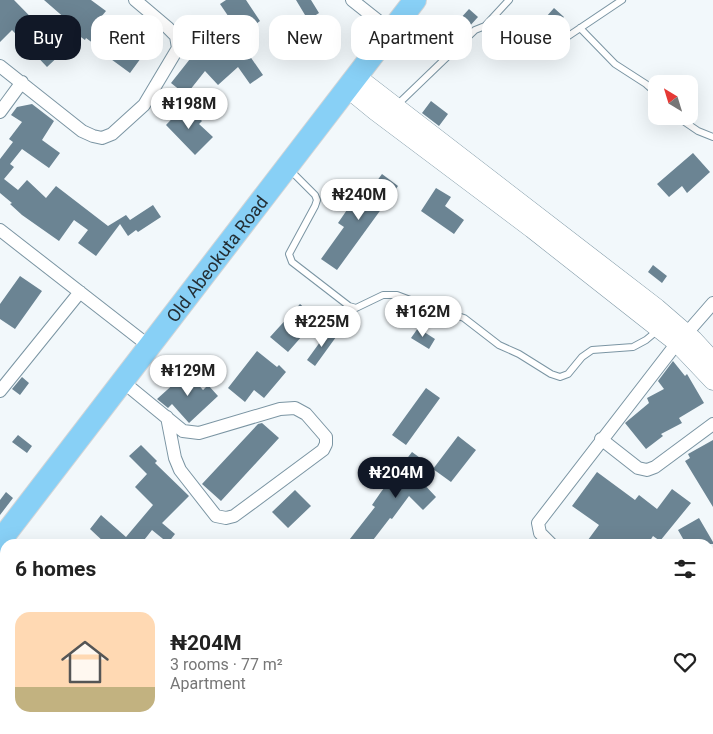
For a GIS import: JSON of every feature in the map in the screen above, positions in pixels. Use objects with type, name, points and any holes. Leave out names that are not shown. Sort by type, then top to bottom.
[{"type":"highway","name":"Old Abeokuta Road","points":[[403,15],[415,0]]},
{"type":"highway","name":"Old Abeokuta Road","points":[[2,539],[368,60]]},
{"type":"street","points":[[0,66],[82,131],[102,138],[112,134],[144,105],[178,48],[176,36],[167,26],[135,0]]},
{"type":"street","points":[[352,0],[370,15]]},
{"type":"street","points":[[0,112],[22,82]]},
{"type":"street","points":[[351,82],[395,106],[657,308],[713,381]]},
{"type":"street","points":[[351,82],[375,111],[532,229],[659,329],[681,338],[713,361]]},
{"type":"street","points":[[0,230],[149,346]]},
{"type":"street","points":[[0,391],[80,292]]},
{"type":"street","points":[[547,539],[540,533],[538,523],[601,439],[681,338],[713,303]]},
{"type":"street","points":[[122,381],[166,417],[183,431],[199,433],[280,409],[295,408],[306,414],[326,437],[326,444],[323,450],[234,516],[226,518],[216,516],[180,470],[175,458],[166,417]]},
{"type":"street","points":[[601,439],[638,468],[647,470],[656,467],[713,424]]},
{"type":"lane","points":[[495,15],[509,0]]},
{"type":"lane","points":[[570,35],[622,0]]},
{"type":"lane","points":[[395,106],[466,38],[482,27]]},
{"type":"lane","points":[[580,28],[614,64],[648,86]]},
{"type":"lane","points":[[689,125],[713,137]]},
{"type":"lane","points":[[287,166],[315,195],[317,200],[316,206],[289,254],[289,258],[349,306],[356,308],[383,295],[397,295],[464,318],[499,345],[519,354],[551,374],[560,377],[568,374],[582,356],[592,350],[633,347],[646,340],[659,329]]},
{"type":"building","points":[[0,0],[14,0],[29,15],[15,15],[15,33],[12,30],[0,42]]},
{"type":"building","points":[[44,0],[91,0],[106,11],[103,15],[91,15],[91,42],[81,37],[81,15],[61,15]]},
{"type":"building","points":[[226,0],[246,0],[256,15],[227,15],[220,4]]},
{"type":"building","points":[[296,0],[311,0],[319,13],[316,15],[305,15]]},
{"type":"building","points":[[554,8],[562,15],[548,15]]},
{"type":"building","points":[[469,9],[478,17],[472,24],[472,15],[464,15]]},
{"type":"building","points":[[40,60],[54,60],[47,67]]},
{"type":"building","points":[[112,60],[140,60],[130,73]]},
{"type":"building","points":[[189,60],[253,60],[263,75],[250,84],[238,67],[218,85],[205,71],[186,95],[171,83]]},
{"type":"building","points":[[431,101],[448,114],[439,126],[422,113]]},
{"type":"building","points":[[32,104],[54,121],[42,140],[60,153],[49,168],[22,149],[10,164],[14,167],[4,179],[18,190],[27,180],[46,198],[56,186],[108,226],[126,215],[130,220],[153,205],[161,217],[138,232],[136,230],[128,236],[120,224],[96,256],[78,243],[88,230],[74,220],[59,241],[22,215],[0,193],[0,159],[13,142],[9,139],[22,122],[11,115],[17,107]]},
{"type":"building","points":[[185,105],[202,121],[199,124],[213,137],[195,155],[166,125]]},
{"type":"building","points":[[693,153],[710,172],[687,193],[682,186],[669,197],[657,184]]},
{"type":"building","points":[[382,174],[398,186],[337,270],[321,259],[344,227],[338,223],[351,204],[357,208]]},
{"type":"building","points":[[436,188],[451,197],[445,206],[464,220],[454,234],[421,211]]},
{"type":"building","points":[[653,265],[667,276],[662,283],[648,272]]},
{"type":"building","points":[[20,276],[42,291],[15,329],[0,319],[0,304]]},
{"type":"building","points":[[300,304],[317,319],[288,352],[270,337]]},
{"type":"building","points":[[418,328],[435,339],[429,349],[411,338]]},
{"type":"building","points":[[328,331],[336,337],[315,366],[307,360]]},
{"type":"building","points":[[257,351],[277,367],[279,365],[286,372],[264,398],[254,390],[245,402],[228,388]]},
{"type":"building","points":[[673,361],[685,376],[687,374],[704,403],[679,418],[682,423],[661,434],[663,436],[646,449],[625,423],[649,403],[647,398],[664,389],[658,381]]},
{"type":"building","points":[[187,372],[203,390],[208,385],[218,396],[189,423],[172,404],[168,408],[157,399]]},
{"type":"building","points":[[22,377],[29,383],[20,395],[12,389]]},
{"type":"building","points":[[426,388],[440,398],[406,445],[392,435]]},
{"type":"building","points":[[262,423],[279,438],[221,501],[202,484],[258,424]]},
{"type":"building","points":[[18,435],[32,446],[27,453],[12,442]]},
{"type":"building","points":[[458,436],[476,450],[451,482],[433,469]]},
{"type":"building","points":[[713,440],[713,507],[685,461],[690,458],[688,454]]},
{"type":"building","points":[[141,445],[157,461],[155,463],[189,496],[162,523],[175,534],[171,539],[163,539],[152,530],[145,539],[101,539],[90,529],[101,515],[126,537],[153,505],[135,487],[147,474],[129,456]]},
{"type":"building","points":[[412,452],[431,466],[420,480],[436,497],[423,510],[409,496],[374,539],[350,539],[375,507],[372,505]]},
{"type":"building","points":[[597,472],[635,500],[639,495],[657,509],[672,489],[691,503],[662,539],[653,536],[651,539],[589,539],[599,525],[572,506]]},
{"type":"building","points":[[295,490],[311,506],[288,528],[272,512]]},
{"type":"building","points":[[6,492],[13,498],[0,515],[0,500]]},
{"type":"building","points":[[699,518],[711,539],[683,539],[678,530]]}]
